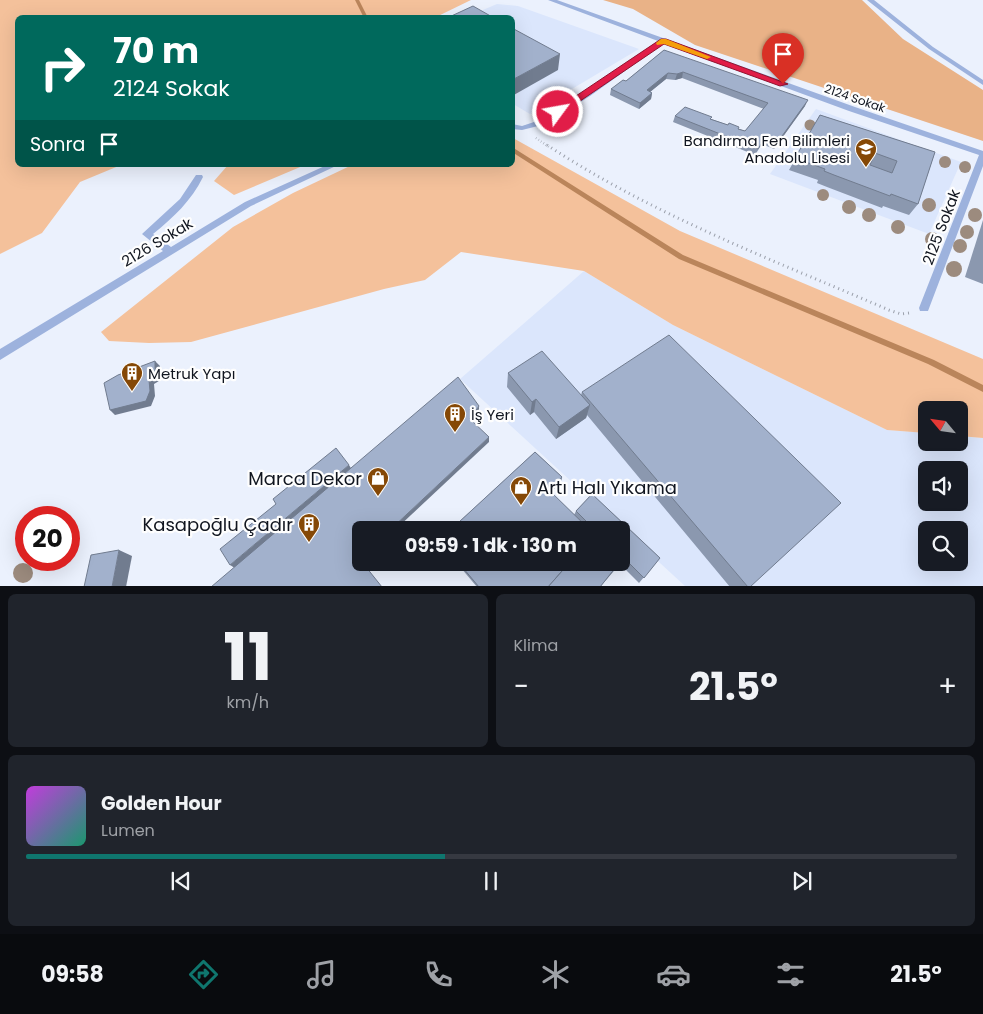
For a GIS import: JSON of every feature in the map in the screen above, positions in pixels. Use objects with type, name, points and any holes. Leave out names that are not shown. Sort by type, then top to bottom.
[{"type":"lane","name":"2124 Sokak","points":[[551,0],[983,154]]},
{"type":"lane","points":[[870,0],[931,48],[983,83]]},
{"type":"lane","points":[[515,127],[522,128],[543,122],[663,41]]},
{"type":"lane","name":"2125 Sokak","points":[[924,308],[983,154]]},
{"type":"lane","name":"2126 Sokak","points":[[0,355],[248,204],[330,167]]},
{"type":"lane","points":[[170,251],[147,234],[181,206],[194,188],[199,177]]},
{"type":"path","points":[[522,128],[586,172],[660,211],[889,310],[901,314],[924,308]]},
{"type":"shaded area","points":[[0,0],[471,0],[440,15],[15,15],[15,167],[116,167],[80,182],[42,233],[0,254]]},
{"type":"shaded area","points":[[603,0],[862,0],[903,39],[983,90],[983,141],[695,45],[633,9]]},
{"type":"shaded area","points":[[497,4],[518,6],[639,49],[530,114],[515,105],[515,15],[471,15]]},
{"type":"shaded area","name":"Bandırma Fen Bilimleri Anadolu Lisesi","points":[[816,109],[961,162],[929,234],[770,174]]},
{"type":"shaded area","points":[[515,139],[680,231],[983,359],[983,438],[968,437],[968,401],[918,401],[918,432],[887,430],[673,325],[584,271],[461,252],[425,280],[384,289],[191,342],[149,343],[109,341],[101,332],[233,227],[293,193],[348,167],[515,167]]},
{"type":"shaded area","points":[[226,167],[300,167],[234,195],[214,181]]},
{"type":"shaded area","points":[[584,271],[673,325],[887,430],[918,432],[918,451],[968,451],[968,437],[983,438],[983,586],[685,586],[630,535],[630,521],[614,521],[460,379]]},
{"type":"building","points":[[473,6],[489,15],[454,15]]},
{"type":"building","points":[[515,30],[560,54],[515,78]]},
{"type":"building","points":[[664,50],[808,100],[777,143],[765,138],[758,149],[675,116],[685,107],[712,117],[710,119],[728,125],[729,123],[745,131],[768,103],[683,72],[677,74],[668,73],[647,90],[652,93],[640,103],[611,89],[623,80],[626,81]]},
{"type":"building","name":"Bandırma Fen Bilimleri Anadolu Lisesi","points":[[820,115],[935,152],[918,204],[891,194],[890,196],[795,158]],"holes":[[[875,153],[897,161],[892,173],[870,165]]]},
{"type":"building","points":[[669,335],[841,503],[751,586],[747,586],[582,392]]},
{"type":"building","points":[[542,351],[590,405],[559,427],[536,399],[532,402],[508,373]]},
{"type":"building","name":"Metruk Yapı","points":[[155,361],[155,376],[149,380],[150,391],[146,401],[110,410],[104,383],[118,375]]},
{"type":"building","points":[[458,377],[479,406],[470,419],[489,437],[400,521],[352,521],[352,571],[369,571],[381,586],[212,586]]},
{"type":"building","points":[[336,448],[349,465],[230,565],[220,549],[276,504],[273,499]]},
{"type":"building","name":"Artı Halı Yıkama","points":[[535,452],[562,477],[550,491],[581,521],[460,521]]},
{"type":"building","points":[[592,494],[621,521],[586,521],[576,511]]},
{"type":"building","points":[[630,530],[660,558],[644,578],[630,564]]},
{"type":"building","points":[[119,550],[112,586],[84,586],[91,555]]},
{"type":"building","points":[[466,571],[562,571],[549,586],[478,586]]},
{"type":"building","points":[[562,571],[613,571],[601,586],[549,586]]},
{"type":"waterway","points":[[357,0],[364,15]]},
{"type":"waterway","points":[[515,151],[681,257],[931,362],[983,389]]},
{"type":"slow traffic","points":[[660,43],[663,41],[707,57]]},
{"type":"place","name":"Bandırma Fen Bilimleri Anadolu Lisesi","points":[[866,168]]},
{"type":"place","name":"Metruk Yapı","points":[[132,392]]},
{"type":"place","name":"İş Yeri","points":[[455,433]]},
{"type":"place","name":"Marca Dekor","points":[[378,497]]},
{"type":"place","name":"Artı Halı Yıkama","points":[[521,506]]},
{"type":"place","name":"Kasapoğlu Çadır","points":[[309,543]]},
{"type":"route","points":[[558,112],[663,41],[783,84]]}]
